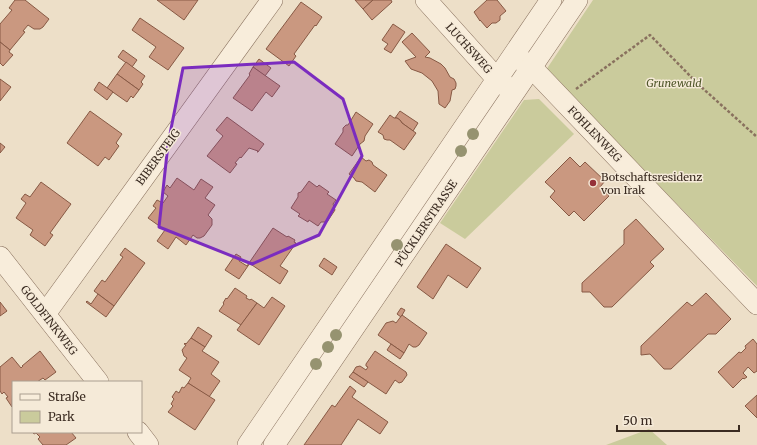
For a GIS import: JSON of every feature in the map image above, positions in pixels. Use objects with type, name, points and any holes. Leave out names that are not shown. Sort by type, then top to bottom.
[{"type":"street","name":"BIBERSTEIG","points":[[45,314],[272,0]]},
{"type":"street","name":"LUCHSWEG","points":[[426,0],[497,79],[515,93]]},
{"type":"street","name":"PÜCKLERSTRASSE","points":[[248,445],[551,0]]},
{"type":"street","name":"PÜCKLERSTRASSE","points":[[274,445],[578,0]]},
{"type":"street","name":"FOHLENWEG","points":[[513,55],[532,68],[757,304]]},
{"type":"street","name":"GOLDFINKWEG","points":[[0,257],[97,381]]},
{"type":"street","points":[[139,433],[148,445]]},
{"type":"path","points":[[562,99],[650,35],[699,85],[757,137]]},
{"type":"highlighted area","points":[[294,62],[343,99],[362,156],[319,235],[252,264],[159,227],[168,144],[183,68]]},
{"type":"green space","name":"Grunewald","points":[[593,0],[757,0],[757,286],[546,70]]},
{"type":"green space","points":[[539,99],[574,134],[465,239],[440,223],[524,100]]},
{"type":"green space","points":[[649,429],[667,445],[606,445]]},
{"type":"building","points":[[15,0],[25,0],[49,19],[40,29],[34,29],[28,25],[23,31],[25,32],[10,50],[0,42],[0,24],[12,10],[9,8]]},
{"type":"building","points":[[157,0],[198,0],[184,20]]},
{"type":"building","points":[[355,0],[373,0],[363,9]]},
{"type":"building","points":[[373,0],[391,0],[392,2],[372,20],[363,9]]},
{"type":"building","points":[[487,0],[497,0],[506,11],[500,16],[500,20],[496,23],[492,23],[487,28],[474,12]]},
{"type":"building","points":[[301,2],[322,17],[294,54],[296,56],[289,66],[266,49]]},
{"type":"building","points":[[140,18],[184,48],[168,70],[149,57],[156,47],[132,30]]},
{"type":"building","points":[[393,24],[405,32],[391,53],[384,49],[388,44],[382,40]]},
{"type":"building","points":[[412,33],[430,52],[425,57],[441,64],[456,83],[455,89],[452,90],[450,101],[445,108],[439,104],[438,91],[432,81],[422,73],[411,69],[405,61],[416,57],[402,42]]},
{"type":"building","points":[[0,42],[10,50],[9,52],[13,55],[3,66],[0,63]]},
{"type":"building","points":[[123,50],[137,60],[132,67],[118,57]]},
{"type":"building","points":[[259,59],[271,68],[265,76],[253,67]]},
{"type":"building","points":[[126,62],[145,76],[141,82],[143,84],[139,90],[117,74]]},
{"type":"building","points":[[253,67],[280,86],[272,97],[266,92],[252,111],[233,98],[250,75],[249,74]]},
{"type":"building","points":[[117,74],[139,90],[133,98],[131,96],[127,102],[107,88]]},
{"type":"building","points":[[0,79],[11,87],[0,101]]},
{"type":"building","points":[[99,82],[113,92],[107,100],[94,90]]},
{"type":"building","points":[[90,111],[122,134],[116,143],[119,146],[109,160],[105,157],[98,166],[67,143]]},
{"type":"building","points":[[400,111],[418,123],[413,131],[400,120],[395,118]]},
{"type":"building","points":[[356,112],[373,124],[365,136],[364,141],[360,144],[352,156],[335,144],[343,132],[343,128],[348,125]]},
{"type":"building","points":[[390,115],[400,120],[416,133],[404,150],[390,140],[384,139],[383,135],[378,132]]},
{"type":"building","points":[[227,117],[264,144],[258,152],[249,148],[235,163],[237,164],[230,173],[207,156],[223,136],[216,130]]},
{"type":"building","points":[[0,143],[5,147],[0,153]]},
{"type":"building","points":[[361,157],[366,161],[369,160],[372,162],[373,165],[387,175],[375,192],[362,182],[356,181],[349,174]]},
{"type":"building","points":[[570,157],[580,167],[585,162],[605,181],[600,187],[609,196],[584,221],[574,211],[569,216],[550,197],[555,191],[545,182]]},
{"type":"building","points":[[177,178],[194,190],[201,179],[213,187],[205,198],[215,205],[208,215],[212,219],[212,225],[204,236],[197,238],[193,235],[186,245],[176,237],[168,249],[157,241],[165,230],[148,218],[156,208],[153,206],[157,200],[163,203],[168,196],[163,192],[167,185],[170,188]]},
{"type":"building","points":[[309,181],[317,187],[319,185],[329,192],[327,194],[336,200],[333,204],[335,210],[327,222],[321,222],[318,226],[309,220],[308,222],[298,216],[300,214],[291,208],[298,197],[298,193],[301,192]]},
{"type":"building","points":[[41,182],[71,204],[50,233],[53,235],[45,246],[30,235],[33,230],[16,218],[26,203],[21,199],[25,194],[30,197]]},
{"type":"building","points":[[636,219],[664,249],[650,262],[654,266],[612,307],[604,307],[590,292],[582,292],[582,283],[624,244],[624,230]]},
{"type":"building","points":[[273,228],[295,240],[294,242],[296,243],[280,266],[288,271],[280,284],[249,263]]},
{"type":"building","points":[[446,244],[481,268],[467,288],[448,275],[433,299],[417,287]]},
{"type":"building","points":[[125,248],[145,263],[114,306],[94,291],[102,280],[105,282],[123,257],[120,255]]},
{"type":"building","points":[[236,254],[241,257],[239,261],[247,266],[250,263],[239,279],[225,270]]},
{"type":"building","points":[[324,258],[337,267],[332,275],[319,266]]},
{"type":"building","points":[[235,288],[247,296],[246,298],[257,303],[241,325],[219,311],[226,298],[227,299]]},
{"type":"building","points":[[706,293],[731,319],[716,334],[708,334],[671,369],[664,369],[650,354],[641,355],[641,346],[687,302],[692,306]]},
{"type":"building","points":[[98,294],[114,306],[106,317],[86,302],[87,301],[91,304]]},
{"type":"building","points":[[272,297],[285,306],[259,345],[237,330],[257,303],[264,308]]},
{"type":"building","points":[[0,302],[7,311],[0,316]]},
{"type":"building","points":[[401,308],[405,310],[401,317],[397,314]]},
{"type":"building","points":[[402,315],[427,333],[419,345],[413,347],[409,344],[404,353],[378,335],[386,323],[393,321],[396,323]]},
{"type":"building","points":[[198,327],[212,336],[205,347],[191,338]]},
{"type":"building","points":[[191,338],[205,347],[202,351],[219,362],[211,374],[220,381],[209,397],[188,383],[191,378],[179,370],[187,358],[184,356],[182,350],[186,345],[184,344],[186,344]]},
{"type":"building","points":[[753,339],[757,344],[757,371],[754,373],[748,367],[743,373],[747,377],[744,379],[743,378],[733,388],[718,372],[739,352],[741,353],[746,348],[745,346]]},
{"type":"building","points":[[391,344],[404,353],[400,359],[387,350]]},
{"type":"building","points":[[40,351],[56,372],[45,380],[43,378],[38,381],[12,381],[12,407],[6,398],[8,397],[4,392],[2,394],[0,391],[0,367],[12,357],[21,368]]},
{"type":"building","points":[[375,351],[406,372],[407,375],[402,382],[399,383],[395,380],[386,394],[353,372],[356,367],[360,366],[366,370],[368,367],[366,364]]},
{"type":"building","points":[[353,372],[368,382],[364,387],[349,377]]},
{"type":"building","points":[[188,383],[215,400],[195,430],[168,412],[173,406],[171,404],[174,399],[172,397],[176,391],[179,393],[182,387],[184,388]]},
{"type":"building","points":[[350,386],[356,391],[352,397],[388,422],[380,434],[358,419],[341,445],[304,445],[332,405],[335,407]]},
{"type":"building","points":[[757,395],[757,418],[745,406]]},
{"type":"building","points":[[36,433],[72,433],[76,438],[66,445],[43,445],[38,439],[40,437]]},
{"type":"place","name":"Botschaftsresidenz von Irak","points":[[593,183]]}]
